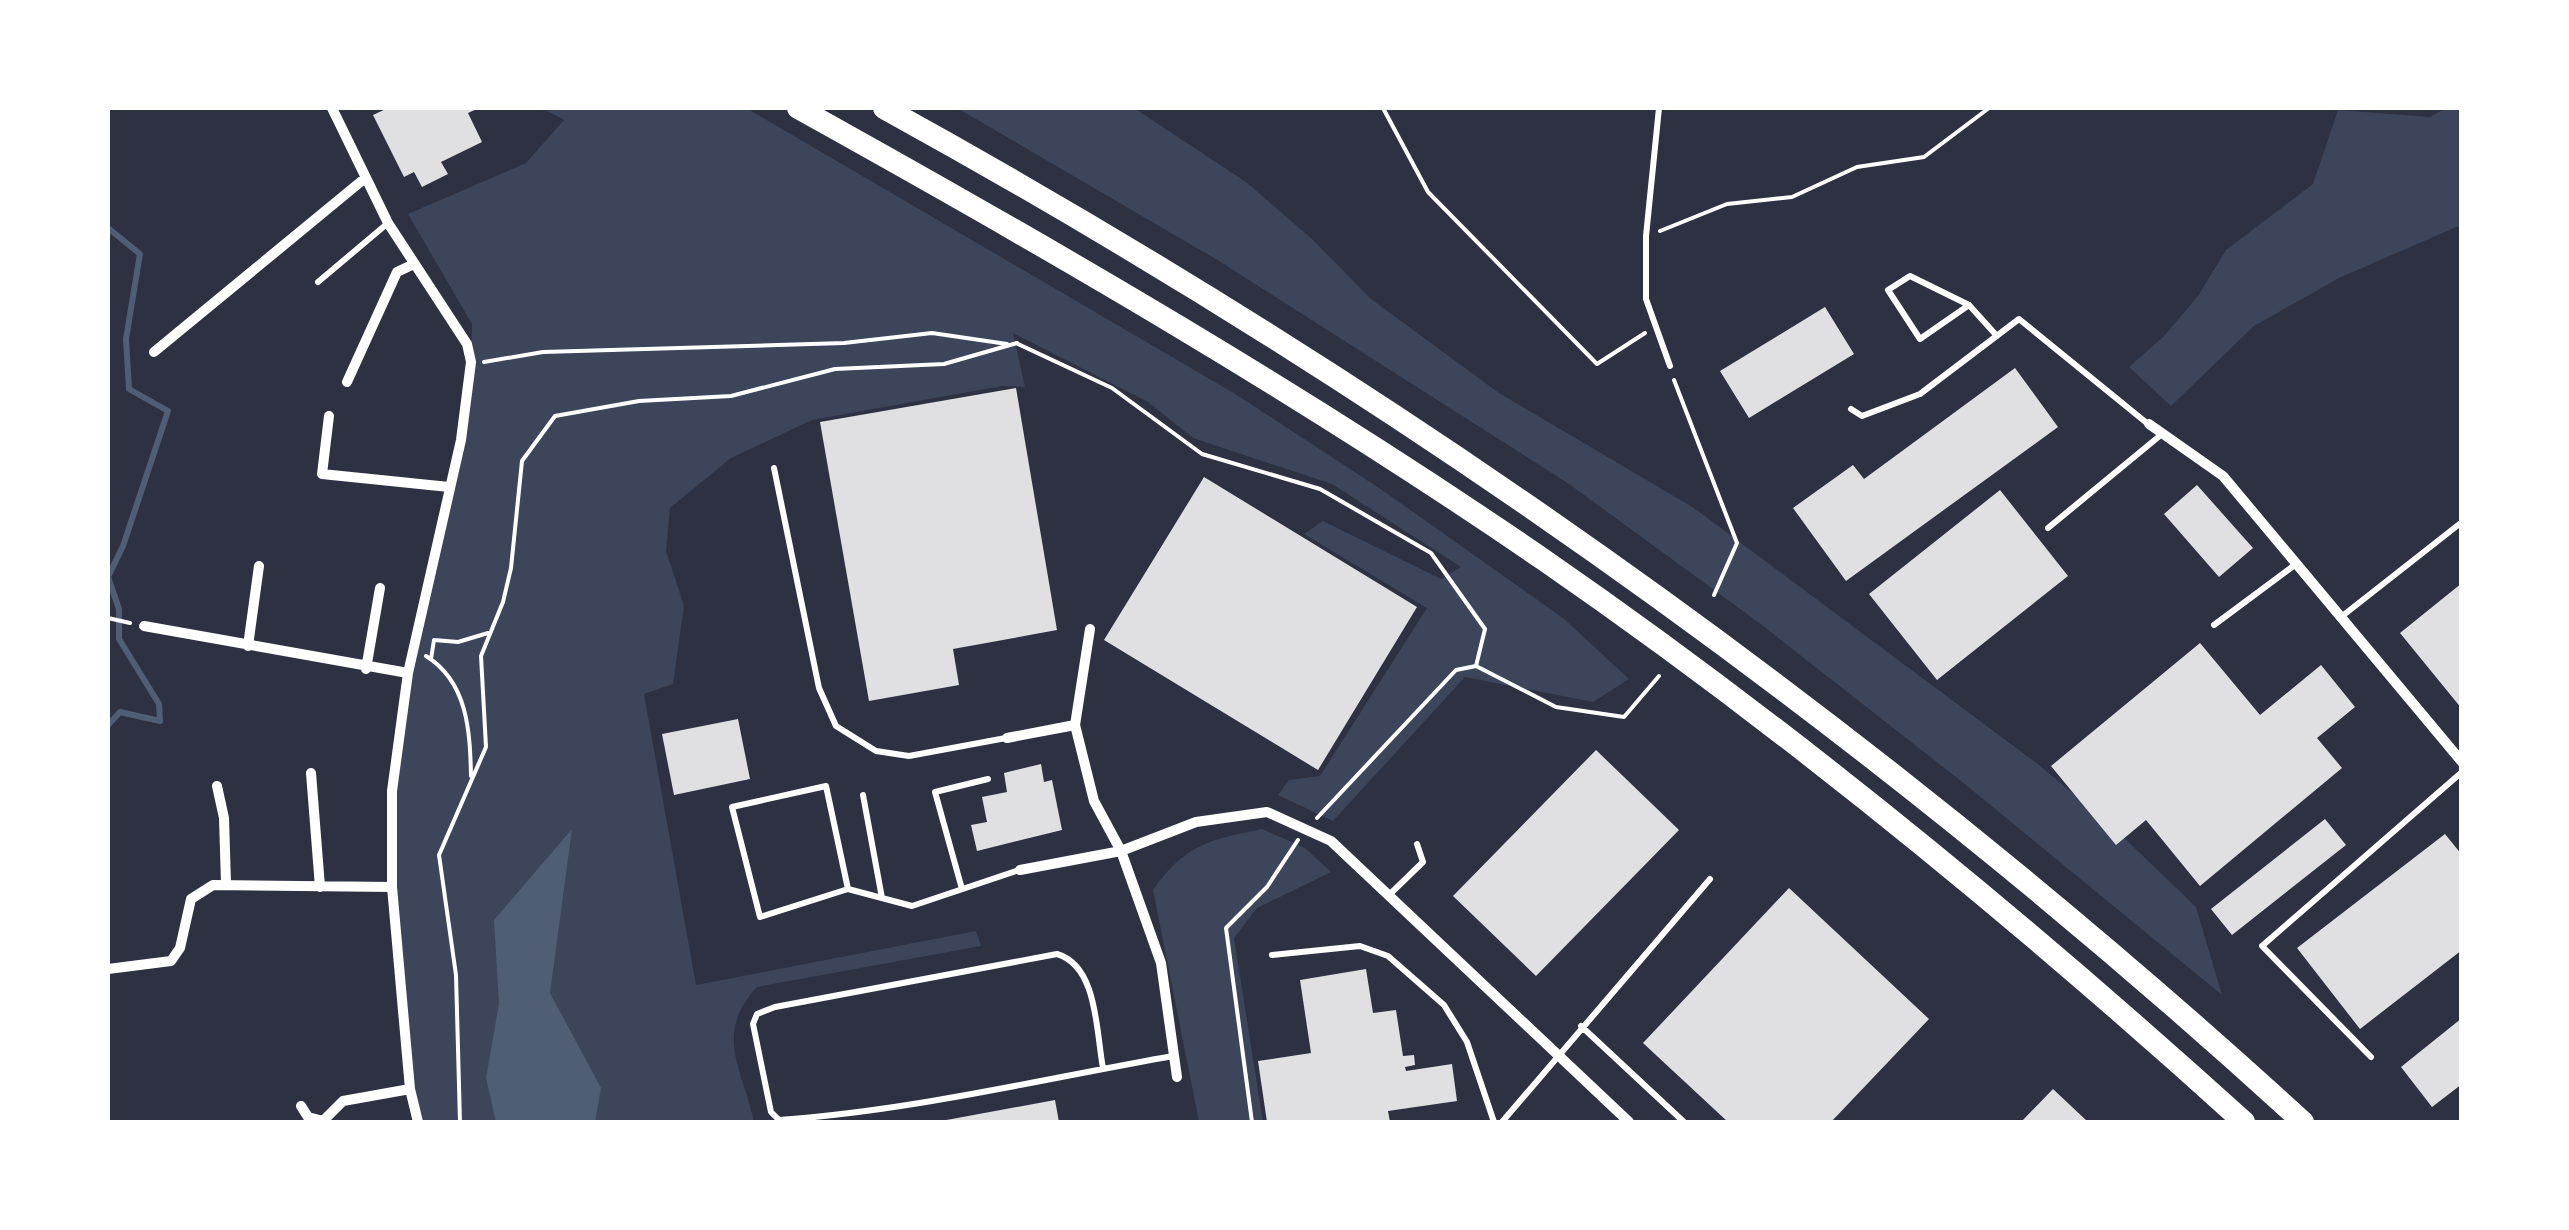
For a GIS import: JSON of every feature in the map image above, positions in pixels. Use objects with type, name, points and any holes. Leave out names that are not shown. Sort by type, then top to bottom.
[{"type":"highway","points":[[798,108],[1281,386],[1544,560],[1903,828],[2062,959],[2244,1122]]},
{"type":"highway","points":[[884,108],[1229,307],[1545,515],[1718,638],[1919,792],[2078,924],[2304,1122]]},
{"type":"highway","points":[[2191,1074],[2231,1122]]},
{"type":"street","points":[[332,108],[388,223],[467,344],[470,362],[462,440],[412,648],[392,791],[392,888],[410,1089],[418,1122]]},
{"type":"street","points":[[154,352],[364,179]]},
{"type":"street","points":[[347,382],[397,272],[414,264]]},
{"type":"street","points":[[329,416],[322,474],[449,486]]},
{"type":"street","points":[[2149,424],[2223,476],[2462,762]]},
{"type":"street","points":[[248,646],[259,566]]},
{"type":"street","points":[[366,669],[380,588]]},
{"type":"street","points":[[138,625],[366,669],[408,673]]},
{"type":"street","points":[[1090,629],[1074,725],[1094,801],[1121,851],[1160,962],[1177,1077]]},
{"type":"street","points":[[1007,738],[1074,725]]},
{"type":"street","points":[[311,773],[320,887]]},
{"type":"street","points":[[217,786],[224,818],[226,883]]},
{"type":"street","points":[[1020,870],[1121,851],[1196,822],[1267,812],[1306,828],[1331,841],[1629,1122]]},
{"type":"street","points":[[108,970],[171,961],[180,948],[191,899],[203,889],[226,883],[392,888]]},
{"type":"street","points":[[301,1106],[308,1117],[323,1122],[343,1100],[410,1089]]},
{"type":"lane","points":[[1659,108],[1646,236],[1646,299],[1653,328],[1670,366]]},
{"type":"lane","points":[[318,282],[388,223]]},
{"type":"lane","points":[[1969,305],[1920,339],[1888,290],[1910,276],[1969,305],[1997,336]]},
{"type":"lane","points":[[1851,408],[1862,416],[1920,394],[2019,319],[2149,424]]},
{"type":"lane","points":[[2048,528],[2162,434]]},
{"type":"lane","points":[[774,468],[819,688],[836,726],[876,752],[909,756],[1007,738]]},
{"type":"lane","points":[[2341,617],[2462,522]]},
{"type":"lane","points":[[2214,625],[2296,564]]},
{"type":"lane","points":[[1090,616],[1090,629]]},
{"type":"lane","points":[[2371,1057],[2262,946],[2462,772]]},
{"type":"lane","points":[[962,889],[936,792],[988,779]]},
{"type":"lane","points":[[848,889],[826,786],[732,807],[760,917],[848,889],[912,906],[1020,870]]},
{"type":"lane","points":[[863,795],[882,898]]},
{"type":"lane","points":[[1388,896],[1423,862],[1418,844]]},
{"type":"lane","points":[[1502,1122],[1556,1054],[1710,879]]},
{"type":"lane","points":[[1272,955],[1360,946],[1388,956],[1444,1005],[1459,1030],[1494,1122]]},
{"type":"lane","points":[[1102,1068],[1085,976],[1078,964],[1057,954],[775,1007],[757,1014],[753,1024],[771,1112],[779,1120],[825,1117],[1174,1056]]},
{"type":"lane","points":[[1581,1026],[1684,1122]]},
{"type":"path","points":[[1383,108],[1428,192],[1598,364],[1653,328]]},
{"type":"path","points":[[1646,236],[1727,204],[1792,197],[1856,167],[1924,157],[1988,108]]},
{"type":"path","points":[[470,362],[543,352],[844,342],[932,333],[1017,343],[1112,388],[1202,454],[1320,489],[1431,552],[1485,628],[1476,666]]},
{"type":"path","points":[[460,1122],[456,974],[439,855],[486,747],[481,656],[503,602],[511,568],[522,461],[555,416],[639,401],[731,396],[835,369],[944,364],[1017,343]]},
{"type":"path","points":[[1670,366],[1679,400],[1738,543],[1714,595]]},
{"type":"path","points":[[108,618],[138,625]]},
{"type":"path","points":[[431,659],[434,640],[458,642],[488,633]]},
{"type":"path","points":[[412,648],[440,665],[462,699],[470,728],[472,781]]},
{"type":"path","points":[[1252,1122],[1226,928],[1267,887],[1306,828],[1456,670],[1476,666],[1556,707],[1624,717],[1659,676]]},
{"type":"shaded area","points":[[542,108],[746,108],[1237,395],[1382,490],[1563,618],[1629,679],[1593,702],[1465,677],[1333,821],[1278,795],[1289,780],[1320,776],[1427,608],[1304,534],[1323,521],[1441,579],[1461,567],[1332,484],[1193,438],[1148,402],[1013,333],[1025,387],[1002,386],[812,420],[731,458],[670,508],[666,551],[684,606],[673,684],[644,694],[696,985],[976,931],[981,946],[757,987],[736,1021],[734,1037],[754,1122],[418,1122],[392,888],[392,791],[408,673],[449,487],[471,362],[472,324],[408,214],[526,163],[564,120]]},
{"type":"shaded area","points":[[957,108],[1134,108],[1246,182],[1312,239],[1371,299],[1499,393],[1694,508],[2039,765],[2113,827],[2196,907],[2222,995],[1966,785],[1758,622],[1569,484],[1219,261]]},
{"type":"shaded area","points":[[2446,108],[2461,108],[2461,225],[2339,278],[2254,326],[2171,406],[2129,367],[2164,336],[2198,296],[2226,250],[2313,184],[2338,110],[2430,117]]},
{"type":"shaded area","points":[[572,829],[550,993],[601,1088],[595,1122],[496,1122],[486,1078],[499,1004],[494,920]]},
{"type":"shaded area","points":[[1262,829],[1305,848],[1331,872],[1257,908],[1234,938],[1263,1122],[1199,1122],[1153,890],[1176,863],[1200,846]]},
{"type":"building","points":[[388,108],[479,108],[468,113],[482,142],[441,162],[448,174],[422,187],[414,172],[404,177],[373,115]]},
{"type":"building","points":[[1825,307],[1854,354],[1749,418],[1720,371]]},
{"type":"building","points":[[2015,368],[2058,427],[1846,581],[1793,508],[1853,465],[1864,479]]},
{"type":"building","points":[[1016,388],[1057,630],[953,649],[959,685],[869,701],[820,422]]},
{"type":"building","points":[[1204,477],[1417,607],[1318,770],[1104,640]]},
{"type":"building","points":[[2197,485],[2253,548],[2219,577],[2164,514]]},
{"type":"building","points":[[2000,490],[2068,576],[1937,680],[1869,594]]},
{"type":"building","points":[[2462,583],[2462,709],[2400,633]]},
{"type":"building","points":[[2200,643],[2260,715],[2321,665],[2355,707],[2317,738],[2342,768],[2200,886],[2146,820],[2116,845],[2051,766]]},
{"type":"building","points":[[738,719],[750,779],[674,795],[662,734]]},
{"type":"building","points":[[1596,750],[1679,830],[1536,976],[1453,896]]},
{"type":"building","points":[[1041,764],[1044,782],[1052,780],[1062,830],[977,851],[971,825],[987,822],[982,797],[1007,792],[1004,773]]},
{"type":"building","points":[[2325,819],[2346,845],[2232,935],[2211,909]]},
{"type":"building","points":[[2445,834],[2462,855],[2462,950],[2360,1029],[2297,948]]},
{"type":"building","points":[[1789,888],[1929,1019],[1831,1122],[1728,1122],[1643,1043]]},
{"type":"building","points":[[1366,969],[1373,1013],[1396,1010],[1403,1056],[1414,1055],[1415,1065],[1405,1067],[1406,1071],[1452,1064],[1457,1101],[1388,1111],[1390,1122],[1267,1122],[1258,1061],[1311,1053],[1300,980]]},
{"type":"building","points":[[2462,1018],[2462,1084],[2432,1107],[2401,1067]]},
{"type":"building","points":[[2053,1089],[2088,1122],[2021,1122]]},
{"type":"building","points":[[1055,1100],[1059,1122],[941,1122],[941,1121]]},
{"type":"waterway","points":[[108,228],[140,254],[126,339],[129,389],[168,411],[123,546],[108,577],[119,609],[119,639],[159,704],[160,721],[120,712],[108,725]]}]
